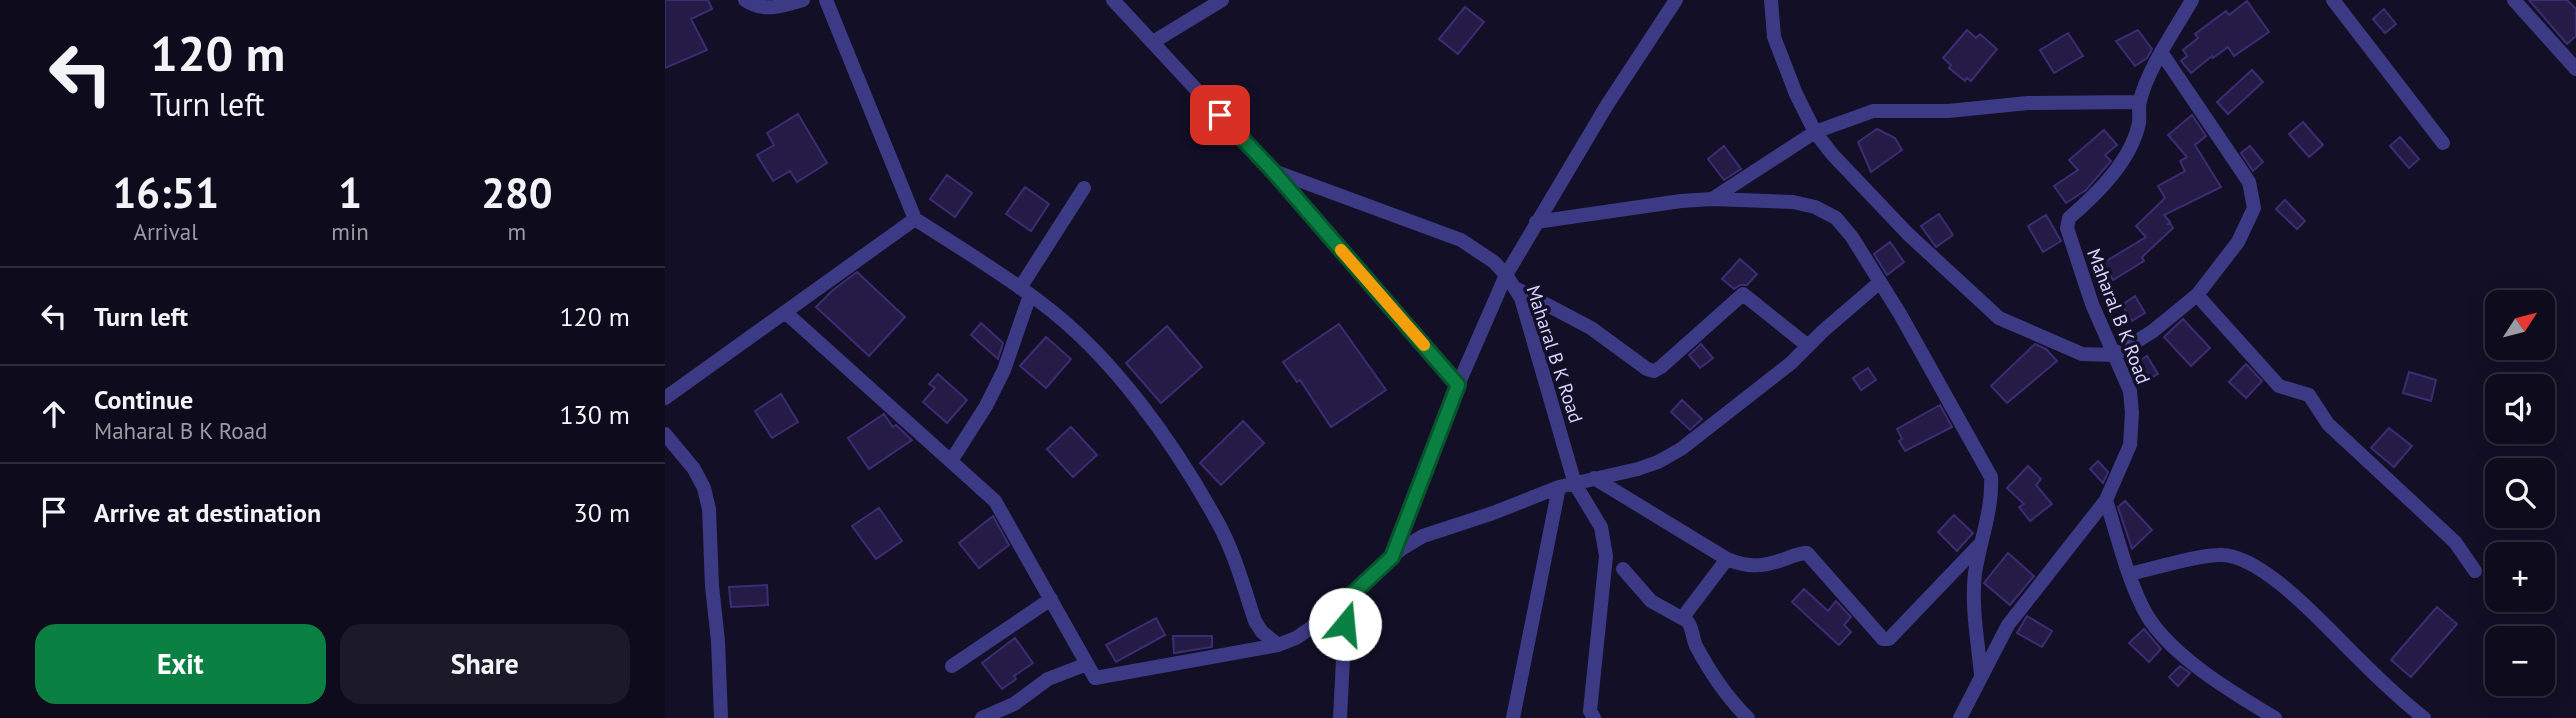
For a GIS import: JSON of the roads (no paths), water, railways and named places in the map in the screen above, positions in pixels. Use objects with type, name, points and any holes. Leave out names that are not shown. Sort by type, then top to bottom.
[{"type":"street","points":[[745,0],[763,8],[781,7],[803,0]]},
{"type":"street","points":[[826,0],[915,219],[1025,292],[1087,343],[1154,422],[1218,523],[1255,621],[1262,632],[1277,645]]},
{"type":"street","name":"Maharal B K Road","points":[[1113,0],[1272,170],[1461,240],[1494,262],[1517,289],[1575,484],[1601,527],[1606,556],[1591,711],[1594,718]]},
{"type":"street","points":[[1153,42],[1223,0]]},
{"type":"street","points":[[1392,557],[1458,385],[1506,275],[1607,105],[1676,0]]},
{"type":"street","points":[[1771,0],[1774,37],[1795,94],[1815,132],[1832,155],[1908,234],[1999,318],[2082,354],[2115,355],[2153,331],[2197,295],[2238,242],[2254,208],[2249,182],[2161,52]]},
{"type":"street","name":"Maharal B K Road","points":[[1960,718],[2008,625],[2106,500],[2130,445],[2130,391],[2092,304],[2067,228],[2069,218],[2113,176],[2139,124],[2140,102],[2161,52],[2192,0]]},
{"type":"street","points":[[2333,0],[2443,143]]},
{"type":"street","points":[[2514,0],[2576,69]]},
{"type":"street","points":[[1712,199],[1815,132],[1873,111],[1948,111],[2028,103],[2140,102]]},
{"type":"street","points":[[1272,170],[1458,385]]},
{"type":"street","points":[[951,461],[986,406],[1004,370],[1025,292],[1084,188]]},
{"type":"street","points":[[1536,222],[1712,199],[1793,202],[1815,207],[1836,218],[1852,237],[1880,282],[1991,477],[1992,492],[1975,588],[1981,677]]},
{"type":"street","points":[[665,398],[915,219]]},
{"type":"street","points":[[785,312],[995,501],[1095,678],[1277,645],[1296,638],[1346,600],[1392,557],[1423,536],[1559,487],[1658,462],[1681,449],[1791,363],[1880,282]]},
{"type":"street","points":[[1517,289],[1591,328],[1647,369],[1654,371],[1743,294],[1808,346]]},
{"type":"street","points":[[2197,295],[2279,386],[2309,395],[2329,424],[2455,542],[2475,571]]},
{"type":"street","points":[[665,434],[694,469],[704,488],[709,509],[721,718]]},
{"type":"street","points":[[1594,478],[1727,559],[1745,566],[1766,566],[1800,553],[1807,553],[1879,636],[1886,640],[1981,543]]},
{"type":"street","points":[[1513,718],[1559,487]]},
{"type":"street","points":[[2106,500],[2142,608],[2159,633],[2216,682],[2276,718]]},
{"type":"street","points":[[2130,574],[2220,554],[2238,558],[2257,568],[2312,610],[2356,656],[2424,718]]},
{"type":"street","points":[[1683,617],[1727,559]]},
{"type":"street","points":[[1623,569],[1651,601],[1683,617],[1691,626],[1698,649],[1727,694],[1748,718]]},
{"type":"street","points":[[952,666],[1051,599]]},
{"type":"street","points":[[1340,718],[1346,600]]},
{"type":"street","points":[[982,718],[1014,704],[1048,678],[1087,664]]}]
